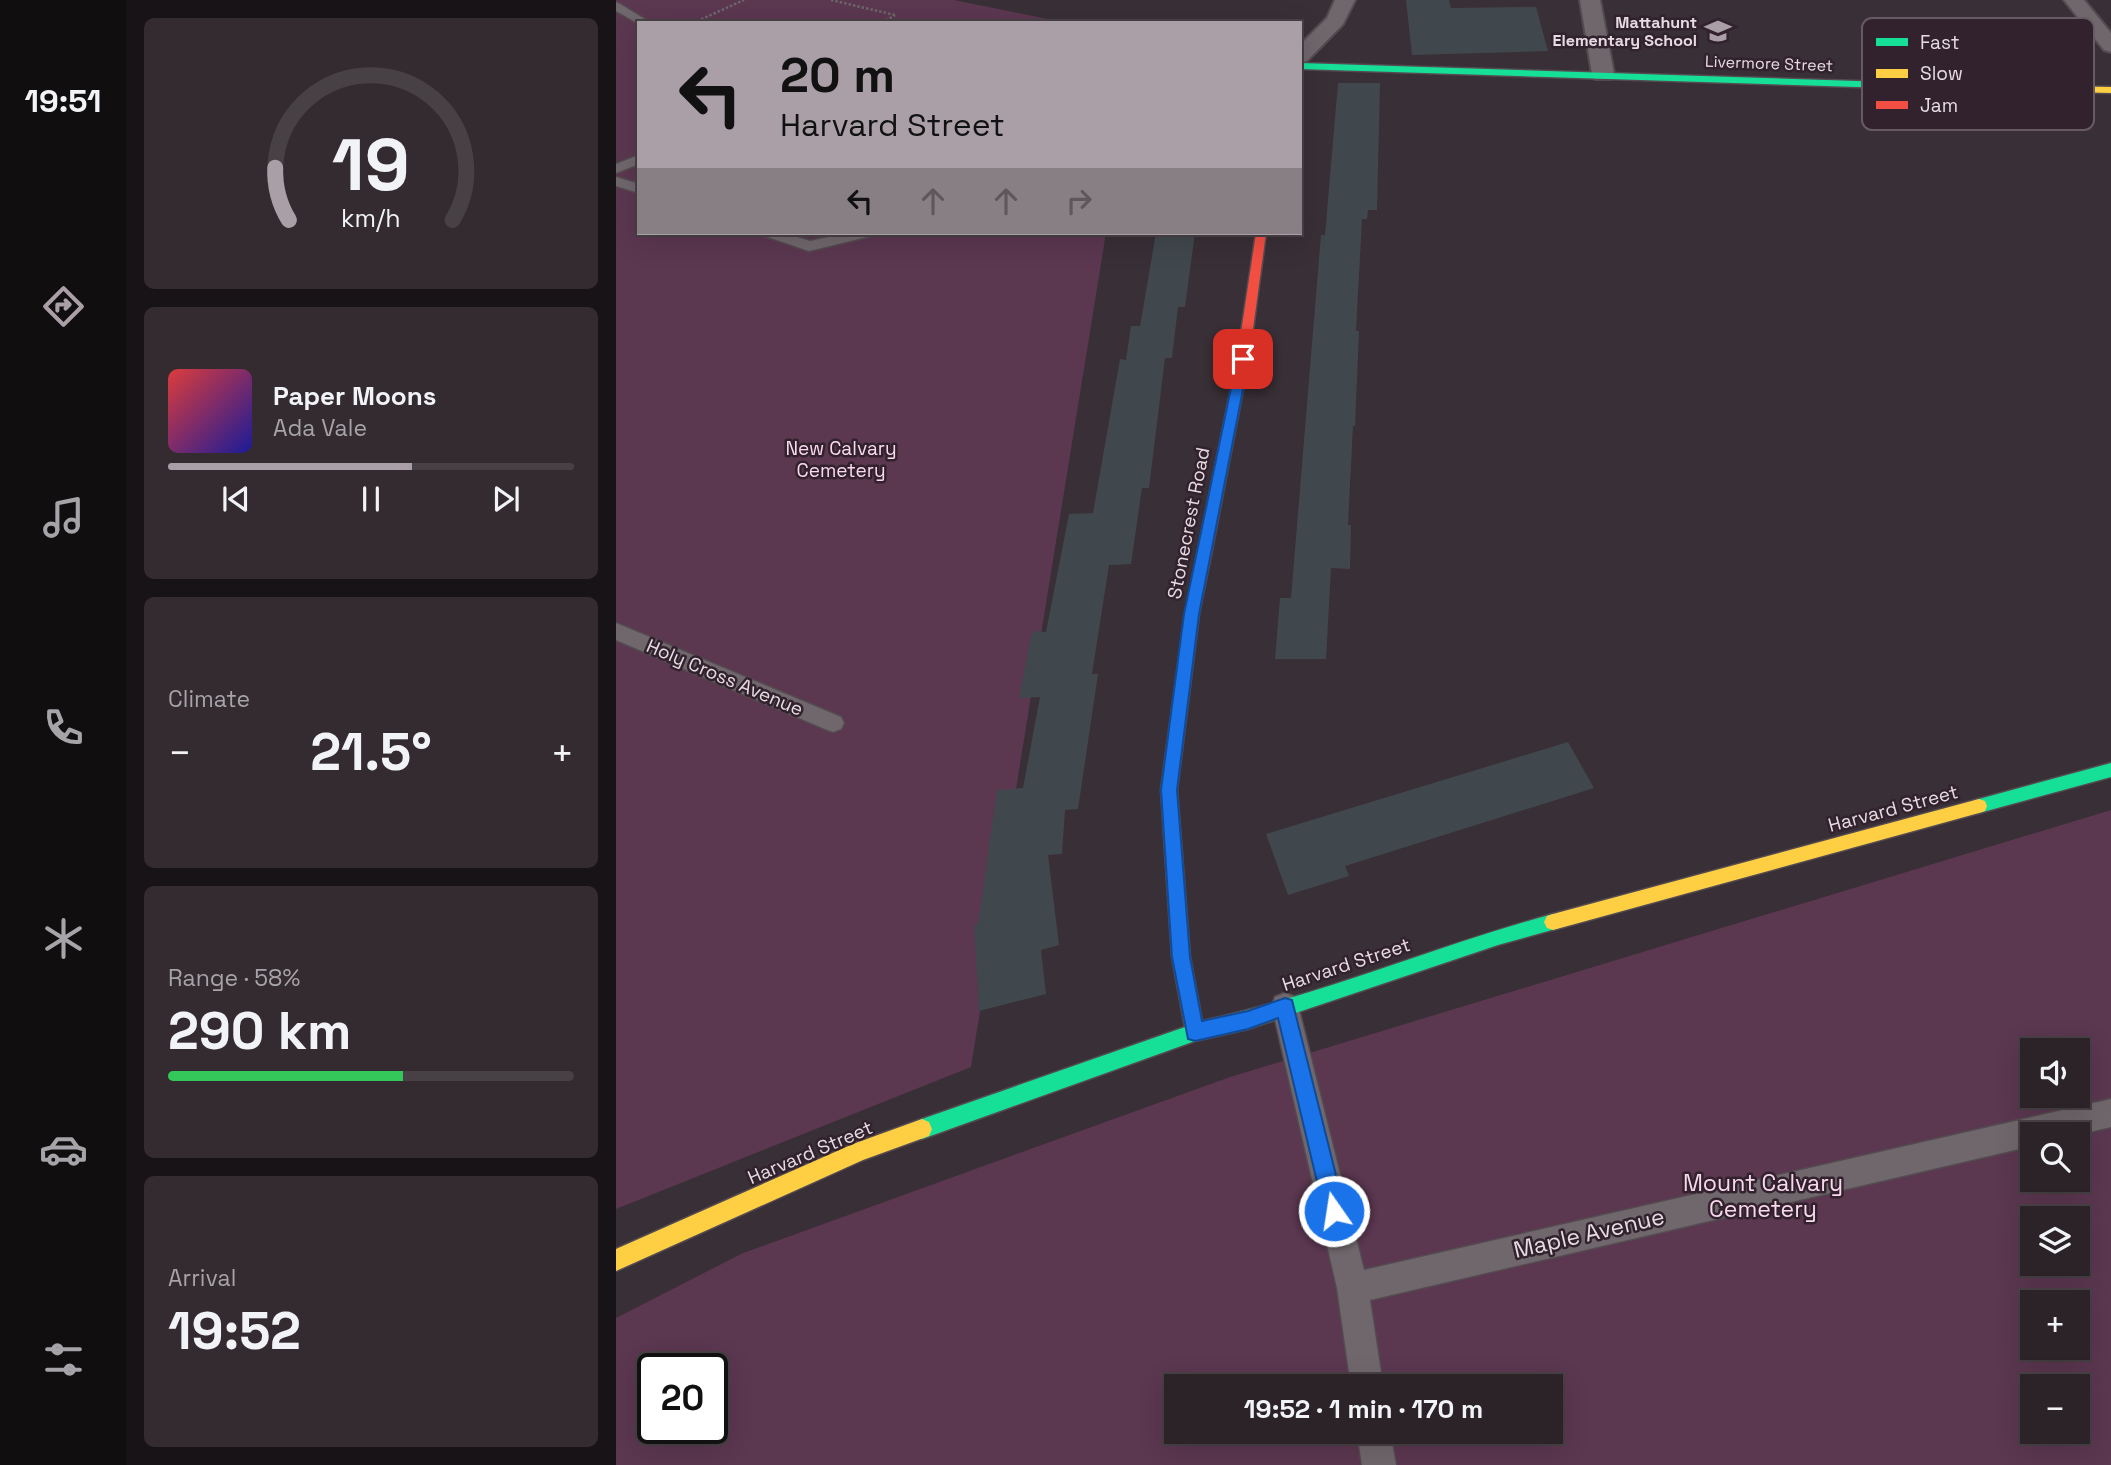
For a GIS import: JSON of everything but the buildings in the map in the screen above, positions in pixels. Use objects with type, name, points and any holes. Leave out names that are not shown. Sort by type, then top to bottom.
[{"type":"street","points":[[1302,55],[1336,20],[1345,0]]},
{"type":"street","points":[[1590,0],[1603,74]]},
{"type":"street","points":[[2074,0],[2088,18]]},
{"type":"street","points":[[2094,25],[2111,46]]},
{"type":"street","name":"Livermore Street","points":[[1302,66],[1862,84]]},
{"type":"street","name":"Stonecrest Road","points":[[1195,1032],[1181,957],[1169,790],[1192,614],[1243,359],[1261,235]]},
{"type":"street","name":"Harvard Street","points":[[616,1260],[860,1152],[1195,1032],[1248,1020],[1498,937],[2111,770]]},
{"type":"lane","points":[[616,6],[642,21]]},
{"type":"lane","points":[[616,169],[637,160]]},
{"type":"lane","points":[[616,181],[637,188]]},
{"type":"lane","points":[[776,235],[809,246],[857,235]]},
{"type":"lane","name":"Holy Cross Avenue","points":[[616,631],[833,723]]},
{"type":"lane","points":[[1285,1006],[1353,1288],[1365,1374]]},
{"type":"lane","name":"Maple Avenue","points":[[1353,1288],[2111,1113]]},
{"type":"lane","points":[[1375,1444],[1378,1465]]},
{"type":"path","points":[[697,21],[744,0]]},
{"type":"path","points":[[831,0],[895,15],[885,21]]},
{"type":"green space","name":"New Calvary Cemetery","points":[[616,0],[954,0],[1057,21],[637,21],[637,235],[1106,235],[971,1067],[616,1209]]},
{"type":"green space","name":"Mount Calvary Cemetery","points":[[2111,810],[2111,1465],[616,1465],[616,1318],[743,1253],[1230,1077]]},
{"type":"traffic: fast","points":[[1302,66],[1862,84]]},
{"type":"traffic: fast","points":[[1195,1032],[1181,957],[1169,790],[1192,614],[1204,555]]},
{"type":"traffic: fast","points":[[1979,806],[2111,770]]},
{"type":"traffic: fast","points":[[922,1129],[1195,1032],[1248,1020],[1498,937],[1553,922]]},
{"type":"traffic: slow","points":[[2094,90],[2111,90]]},
{"type":"traffic: slow","points":[[1553,922],[1979,806]]},
{"type":"traffic: slow","points":[[616,1260],[860,1151],[922,1129]]},
{"type":"traffic: jam","points":[[1204,555],[1243,359],[1261,235]]},
{"type":"place","name":"Mattahunt Elementary School","points":[[1718,31]]},
{"type":"route","points":[[1243,359],[1192,614],[1169,790],[1181,957],[1195,1032],[1248,1020],[1285,1006],[1334,1211]]}]
